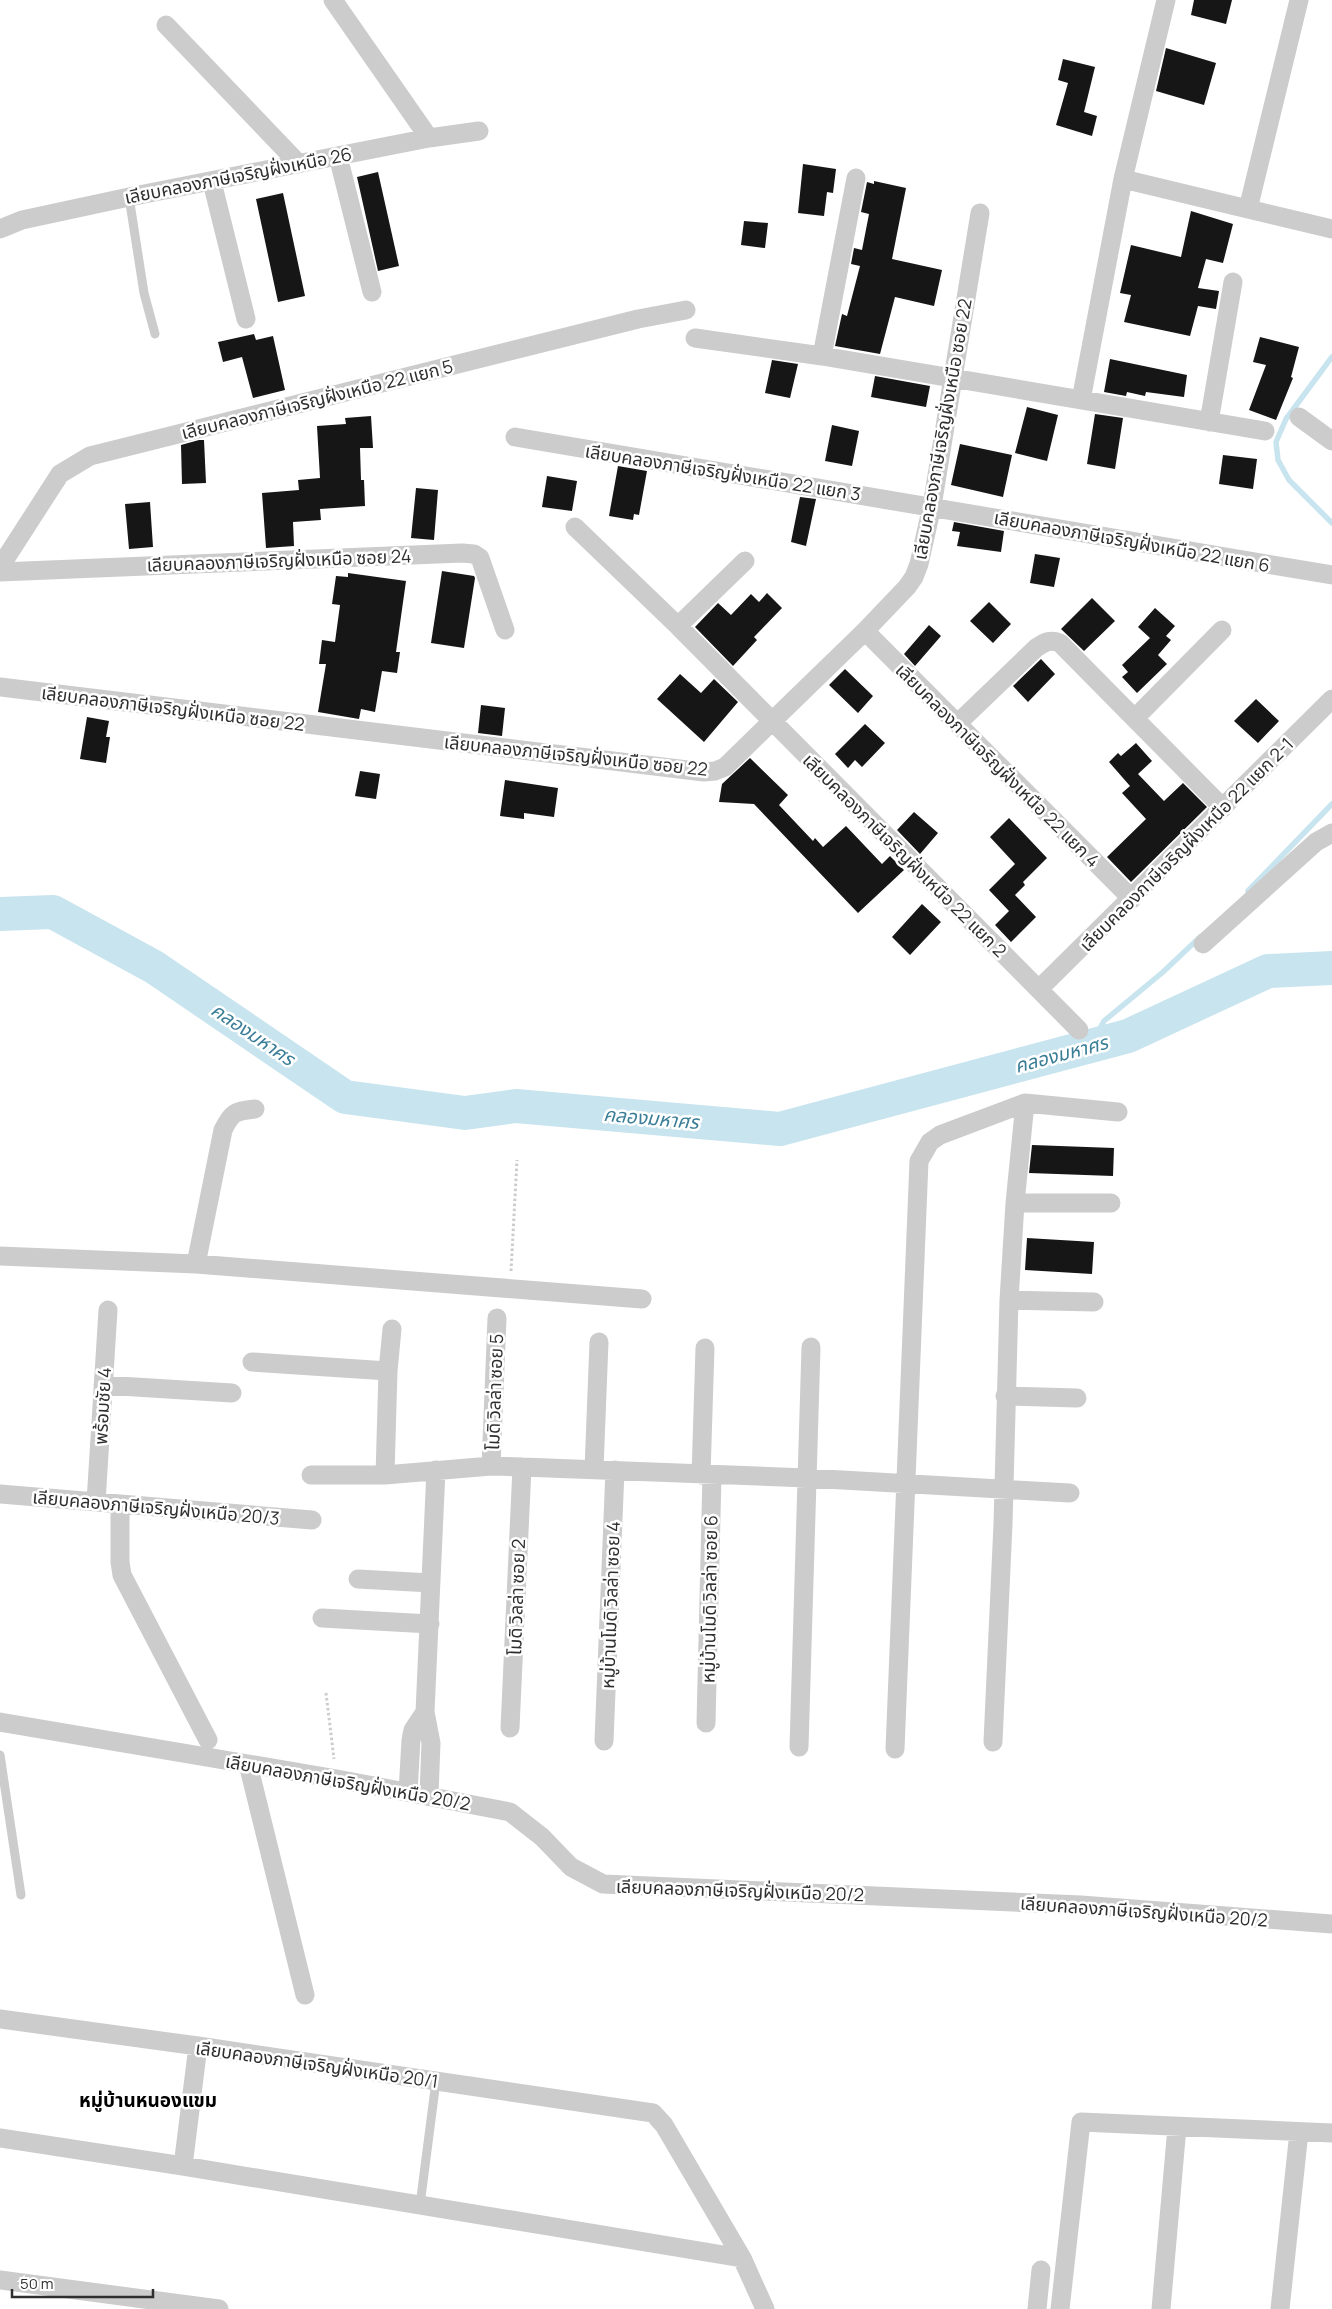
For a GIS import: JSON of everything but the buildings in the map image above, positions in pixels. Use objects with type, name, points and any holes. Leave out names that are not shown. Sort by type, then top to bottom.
[{"type":"street","points":[[333,0],[429,138]]},
{"type":"street","points":[[1081,400],[1123,179],[1166,0]]},
{"type":"street","points":[[1248,209],[1299,0]]},
{"type":"street","points":[[166,25],[300,164]]},
{"type":"street","name":"เลียบคลองภาษีเจริญฝั่งเหนือ 26","points":[[0,229],[22,220],[129,197],[429,138],[480,131]]},
{"type":"street","points":[[338,156],[372,292]]},
{"type":"street","points":[[822,356],[856,178]]},
{"type":"street","points":[[1123,179],[1332,229]]},
{"type":"street","points":[[212,182],[246,319]]},
{"type":"street","name":"เลียบคลองภาษีเจริญฝั่งเหนือ ซอย 22","points":[[0,687],[704,772],[715,771],[725,767],[864,631],[907,587],[914,576],[919,564],[932,506],[980,213]]},
{"type":"street","points":[[1209,422],[1233,282]]},
{"type":"street","name":"เลียบคลองภาษีเจริญฝั่งเหนือ 22 แยก 5","points":[[0,566],[60,474],[90,456],[638,320],[686,310]]},
{"type":"street","points":[[695,338],[822,356],[1265,431]]},
{"type":"street","points":[[1299,417],[1332,441]]},
{"type":"street","name":"เลียบคลองภาษีเจริญฝั่งเหนือ 22 แยก 3","points":[[515,437],[932,506]]},
{"type":"street","name":"เลียบคลองภาษีเจริญฝั่งเหนือ 22 แยก 6","points":[[932,506],[1332,575]]},
{"type":"street","name":"เลียบคลองภาษีเจริญฝั่งเหนือ 22 แยก 2","points":[[575,526],[678,626],[1079,1030]]},
{"type":"street","name":"เลียบคลองภาษีเจริญฝั่งเหนือ ซอย 24","points":[[0,572],[474,554],[480,558],[505,630]]},
{"type":"street","points":[[678,626],[745,561]]},
{"type":"street","points":[[1135,718],[1222,630]]},
{"type":"street","name":"เลียบคลองภาษีเจริญฝั่งเหนือ 22 แยก 4","points":[[864,631],[1132,899]]},
{"type":"street","points":[[958,723],[1036,648],[1044,642],[1053,640],[1060,643],[1222,808]]},
{"type":"street","name":"เลียบคลองภาษีเจริญฝั่งเหนือ 22 แยก 2-1","points":[[1039,989],[1332,699]]},
{"type":"street","points":[[1203,944],[1316,842],[1332,833]]},
{"type":"street","points":[[993,1742],[1009,1300],[1015,1203],[1025,1103]]},
{"type":"street","points":[[895,1749],[919,1161],[930,1142],[940,1135],[1025,1103],[1118,1112]]},
{"type":"street","points":[[196,1264],[224,1130],[230,1117],[238,1110],[255,1109]]},
{"type":"street","points":[[1015,1203],[1111,1203]]},
{"type":"street","points":[[0,1256],[196,1264],[642,1299]]},
{"type":"street","points":[[1009,1300],[1094,1302]]},
{"type":"street","name":"พร้อมชัย 4","points":[[96,1502],[108,1310]]},
{"type":"street","name":"โมดิ วิลล่า ซอย 5","points":[[491,1466],[497,1318]]},
{"type":"street","points":[[385,1475],[388,1371],[392,1329]]},
{"type":"street","points":[[594,1469],[599,1342]]},
{"type":"street","points":[[799,1747],[811,1347]]},
{"type":"street","name":"หมู่บ้านโมดิ วิลล่า ซอย 6","points":[[705,1348],[706,1723]]},
{"type":"street","points":[[252,1362],[388,1371]]},
{"type":"street","points":[[103,1385],[232,1393]]},
{"type":"street","points":[[1006,1396],[1077,1398]]},
{"type":"street","points":[[311,1475],[385,1475],[491,1466],[807,1478],[1070,1493]]},
{"type":"street","name":"โมดิ วิลล่า ซอย 2","points":[[510,1728],[522,1467]]},
{"type":"street","points":[[429,1795],[431,1743],[425,1712],[436,1470]]},
{"type":"street","name":"หมู่บ้านโมดิ วิลล่า ซอย 4","points":[[604,1740],[615,1470]]},
{"type":"street","name":"เลียบคลองภาษีเจริญฝั่งเหนือ 20/3","points":[[0,1494],[312,1520]]},
{"type":"street","points":[[120,1504],[120,1562],[122,1575],[208,1740]]},
{"type":"street","points":[[358,1579],[431,1583]]},
{"type":"street","points":[[322,1618],[430,1624]]},
{"type":"street","points":[[408,1792],[413,1730],[425,1712]]},
{"type":"street","name":"เลียบคลองภาษีเจริญฝั่งเหนือ 20/2","points":[[0,1722],[429,1795],[510,1812],[542,1837],[572,1867],[603,1884],[1081,1905],[1332,1924]]},
{"type":"street","points":[[248,1764],[305,1996]]},
{"type":"street","name":"เลียบคลองภาษีเจริญฝั่งเหนือ 20/1","points":[[0,2019],[198,2046],[653,2114],[664,2125],[742,2258],[765,2309]]},
{"type":"street","points":[[183,2166],[198,2046]]},
{"type":"street","points":[[1060,2309],[1080,2122],[1332,2133]]},
{"type":"street","points":[[1161,2309],[1177,2127]]},
{"type":"street","points":[[1280,2309],[1299,2132]]},
{"type":"street","points":[[0,2138],[183,2166],[742,2258]]},
{"type":"street","points":[[1037,2309],[1041,2270]]},
{"type":"street","points":[[0,2280],[218,2309]]},
{"type":"lane","points":[[129,197],[144,293],[155,334]]},
{"type":"lane","points":[[0,1756],[21,1896]]},
{"type":"lane","points":[[420,2205],[436,2081]]},
{"type":"path","points":[[510,1289],[517,1160]]},
{"type":"path","points":[[326,1693],[337,1779]]},
{"type":"waterway","points":[[1332,357],[1286,419],[1276,442],[1278,460],[1289,480],[1332,523]]},
{"type":"waterway","points":[[1248,891],[1332,804]]},
{"type":"waterway","name":"คลองมหาศร","points":[[0,914],[53,912],[154,967],[345,1097],[465,1113],[516,1106],[780,1129],[1128,1036],[1268,971],[1332,968]]},
{"type":"waterway","points":[[1090,1046],[1104,1021],[1163,972],[1200,937]]},
{"type":"district","name":"หมู่บ้านหนองแขม","points":[[148,2100]]}]
